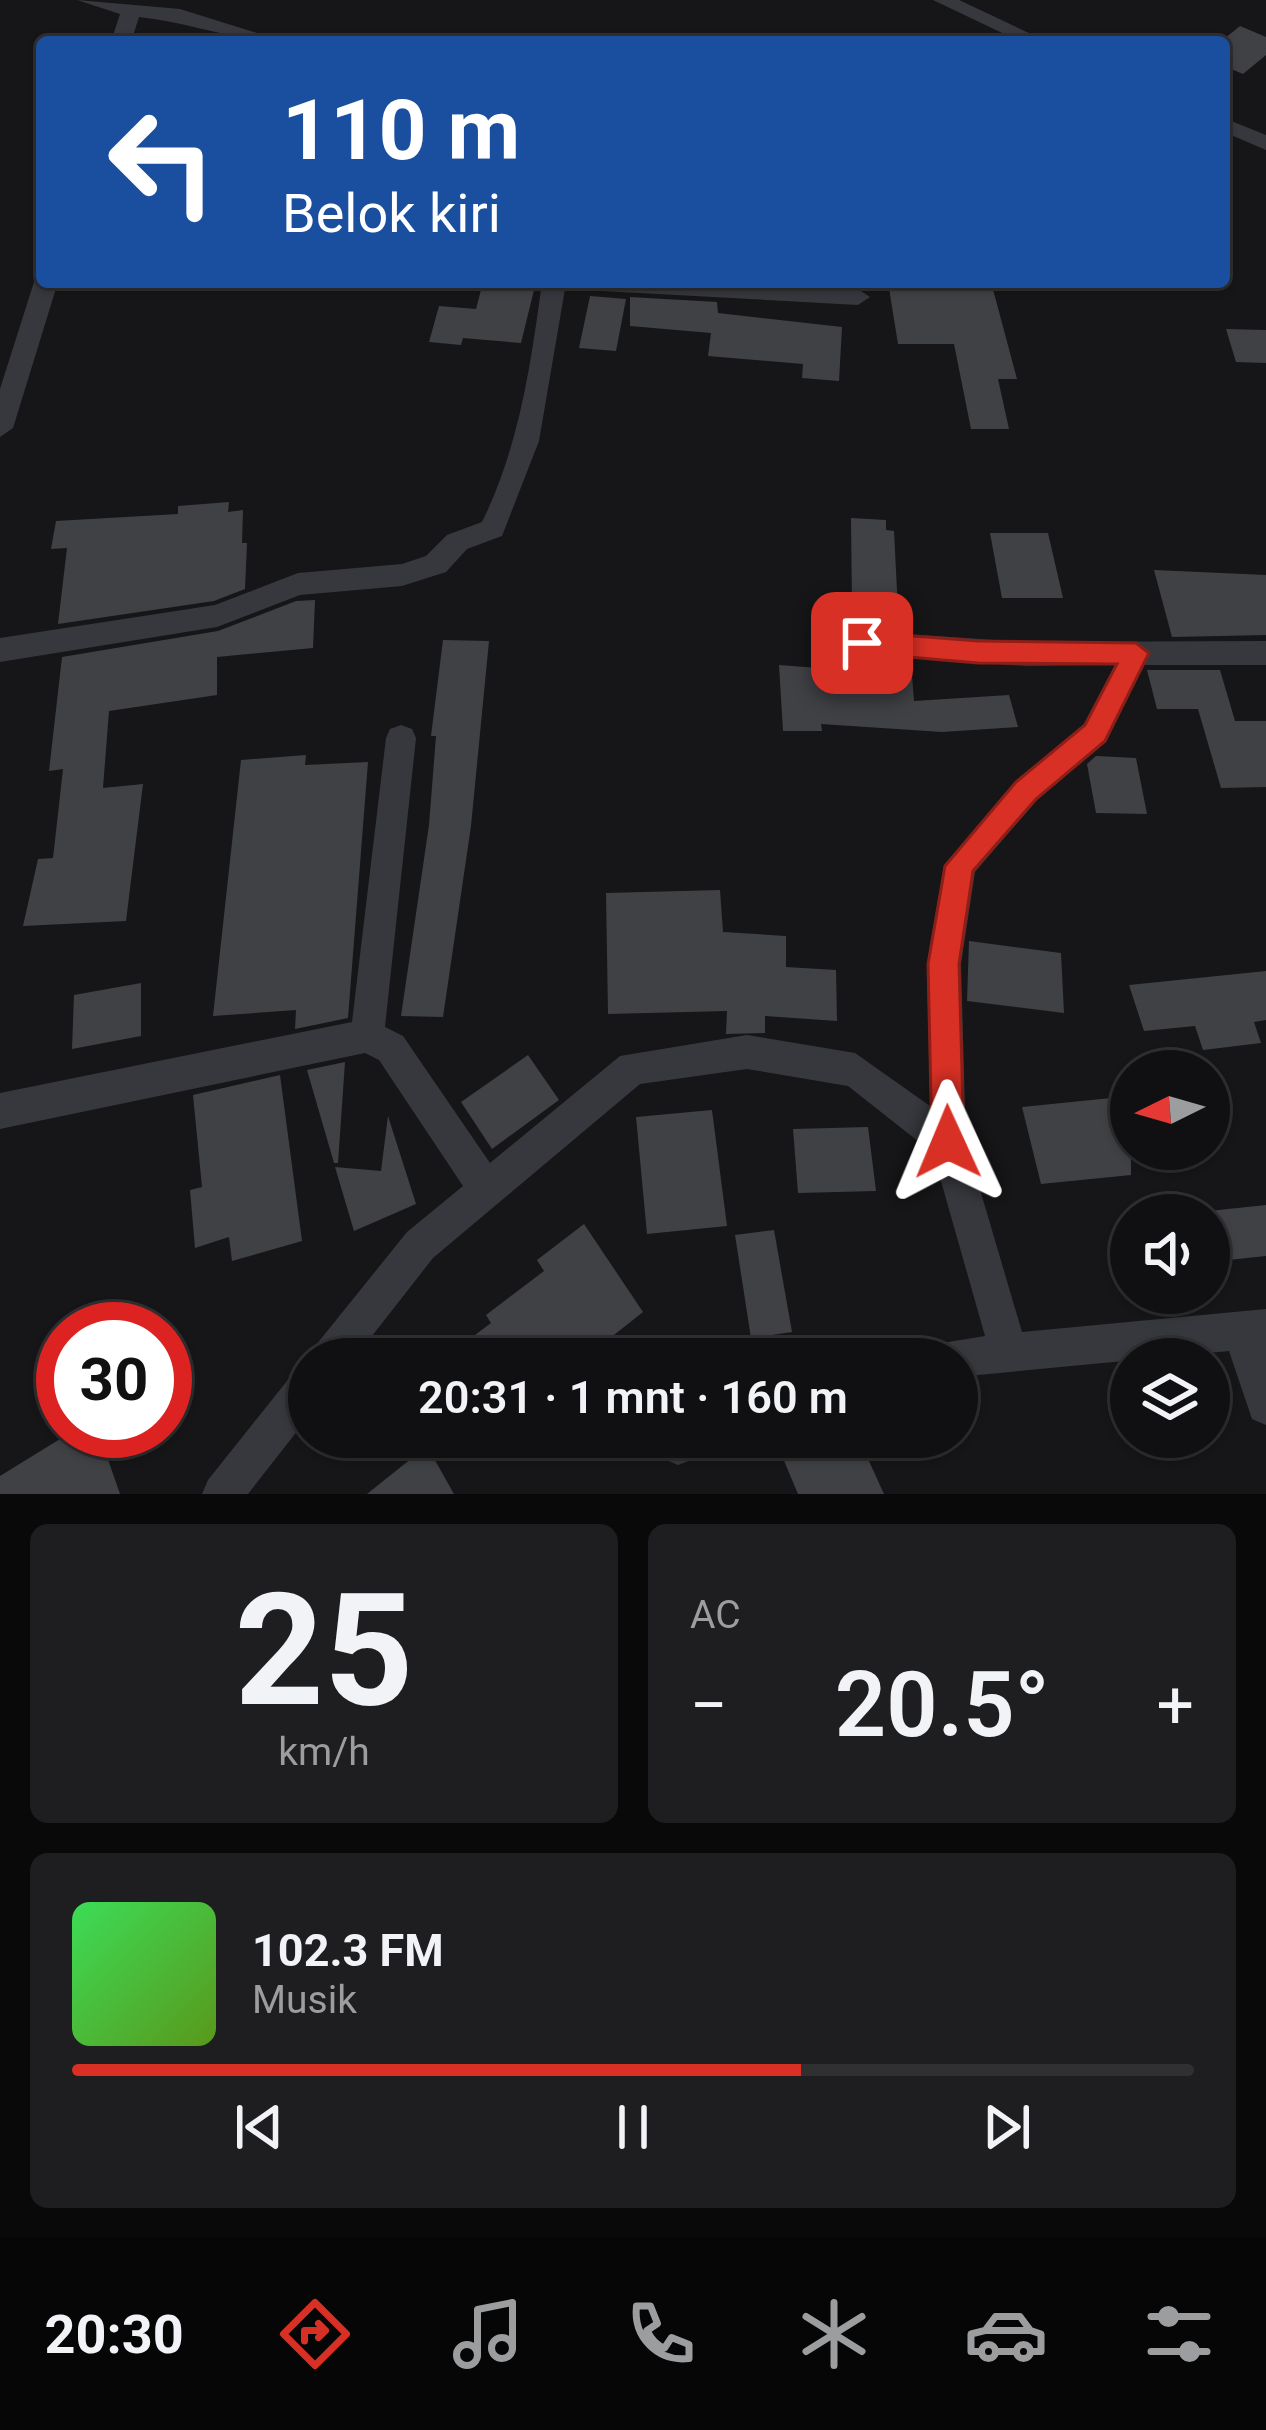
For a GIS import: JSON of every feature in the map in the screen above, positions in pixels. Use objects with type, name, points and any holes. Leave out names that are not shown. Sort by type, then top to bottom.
[{"type":"street","points":[[87,0],[130,11],[179,15],[255,36]]},
{"type":"street","points":[[943,0],[1024,36]]},
{"type":"street","points":[[123,36],[130,11]]},
{"type":"street","points":[[1230,127],[1266,143]]},
{"type":"street","points":[[0,428],[44,288]]},
{"type":"street","points":[[0,650],[217,616],[298,584],[401,575],[436,564],[457,542],[492,529],[508,499],[525,435],[546,350],[553,288]]},
{"type":"street","points":[[683,288],[858,297]]},
{"type":"street","points":[[862,643],[978,652],[1266,653]]},
{"type":"street","points":[[1009,1353],[948,1142],[944,964],[960,866],[1026,790],[1095,733],[1136,653]]},
{"type":"street","points":[[367,1036],[401,738]]},
{"type":"street","points":[[0,1111],[367,1036],[391,1048],[485,1187]]},
{"type":"street","points":[[347,1338],[421,1244],[632,1068],[747,1052],[855,1070],[948,1142]]},
{"type":"street","points":[[978,1356],[1253,1329],[1266,1405]]},
{"type":"street","points":[[222,1494],[288,1411]]},
{"type":"building","points":[[1240,26],[1266,37],[1266,55],[1243,74],[1230,69],[1228,36]]},
{"type":"building","points":[[481,288],[534,290],[521,343],[463,338],[461,345],[429,342],[439,306],[476,309]]},
{"type":"building","points":[[889,288],[993,288],[1017,379],[998,379],[1009,429],[971,429],[954,344],[898,344]]},
{"type":"building","points":[[590,296],[626,299],[616,351],[579,348]]},
{"type":"building","points":[[630,297],[717,302],[718,313],[842,327],[839,381],[802,378],[803,364],[708,356],[711,333],[630,326]]},
{"type":"building","points":[[1226,329],[1266,330],[1266,363],[1236,362]]},
{"type":"building","points":[[229,502],[228,512],[243,510],[245,589],[214,601],[58,624],[67,548],[51,549],[56,521],[178,514],[178,506]]},
{"type":"building","points":[[851,518],[886,520],[886,530],[894,531],[898,611],[852,609]]},
{"type":"building","points":[[990,533],[1048,533],[1063,598],[1002,598]]},
{"type":"building","points":[[1154,570],[1266,575],[1266,635],[1172,637]]},
{"type":"building","points":[[315,600],[313,648],[217,657],[217,695],[109,711],[103,788],[143,784],[126,921],[23,926],[38,859],[53,858],[63,769],[49,771],[62,657],[218,631],[296,601]]},
{"type":"building","points":[[443,640],[489,641],[471,826],[443,1017],[401,1016],[429,825],[436,736],[431,736]]},
{"type":"building","points":[[779,665],[912,675],[914,701],[1009,695],[1018,727],[942,732],[821,724],[822,731],[783,731]]},
{"type":"building","points":[[1147,670],[1220,670],[1235,721],[1266,721],[1266,787],[1221,788],[1198,709],[1157,709]]},
{"type":"building","points":[[306,755],[305,765],[368,762],[348,1018],[295,1029],[296,1010],[213,1016],[241,760]]},
{"type":"building","points":[[1096,756],[1136,758],[1147,814],[1096,813],[1087,764]]},
{"type":"building","points":[[720,890],[723,932],[786,936],[786,967],[836,970],[837,1021],[765,1016],[765,1033],[726,1034],[727,1011],[608,1014],[606,893]]},
{"type":"building","points":[[969,941],[1061,953],[1064,1013],[967,1001]]},
{"type":"building","points":[[1266,971],[1266,1020],[1254,1022],[1261,1043],[1203,1050],[1195,1026],[1144,1031],[1129,985]]},
{"type":"building","points":[[141,983],[141,1036],[72,1049],[74,995]]},
{"type":"building","points":[[528,1055],[559,1100],[492,1149],[461,1102]]},
{"type":"building","points":[[345,1062],[338,1163],[334,1163],[307,1070]]},
{"type":"building","points":[[280,1075],[302,1241],[232,1261],[229,1237],[195,1248],[190,1190],[202,1187],[193,1095]]},
{"type":"building","points":[[1110,1098],[1110,1170],[1131,1170],[1131,1175],[1041,1184],[1022,1107]]},
{"type":"building","points":[[712,1110],[727,1226],[647,1234],[636,1117]]},
{"type":"building","points":[[388,1116],[416,1204],[354,1231],[335,1167],[381,1171]]},
{"type":"building","points":[[868,1127],[876,1191],[798,1193],[793,1129]]},
{"type":"building","points":[[1266,1205],[1266,1256],[1230,1260],[1230,1209]]},
{"type":"building","points":[[584,1224],[643,1312],[610,1338],[471,1338],[491,1323],[486,1315],[544,1271],[537,1260]]},
{"type":"building","points":[[774,1230],[792,1332],[751,1338],[735,1235]]},
{"type":"building","points":[[36,1454],[36,1458],[107,1458],[120,1494],[0,1494],[0,1476]]},
{"type":"building","points":[[412,1458],[434,1458],[454,1494],[367,1494]]},
{"type":"building","points":[[783,1458],[868,1458],[884,1494],[798,1494]]},
{"type":"route","points":[[862,643],[1027,654],[1136,653],[1095,733],[1026,790],[960,866],[944,964],[948,1142]]}]
